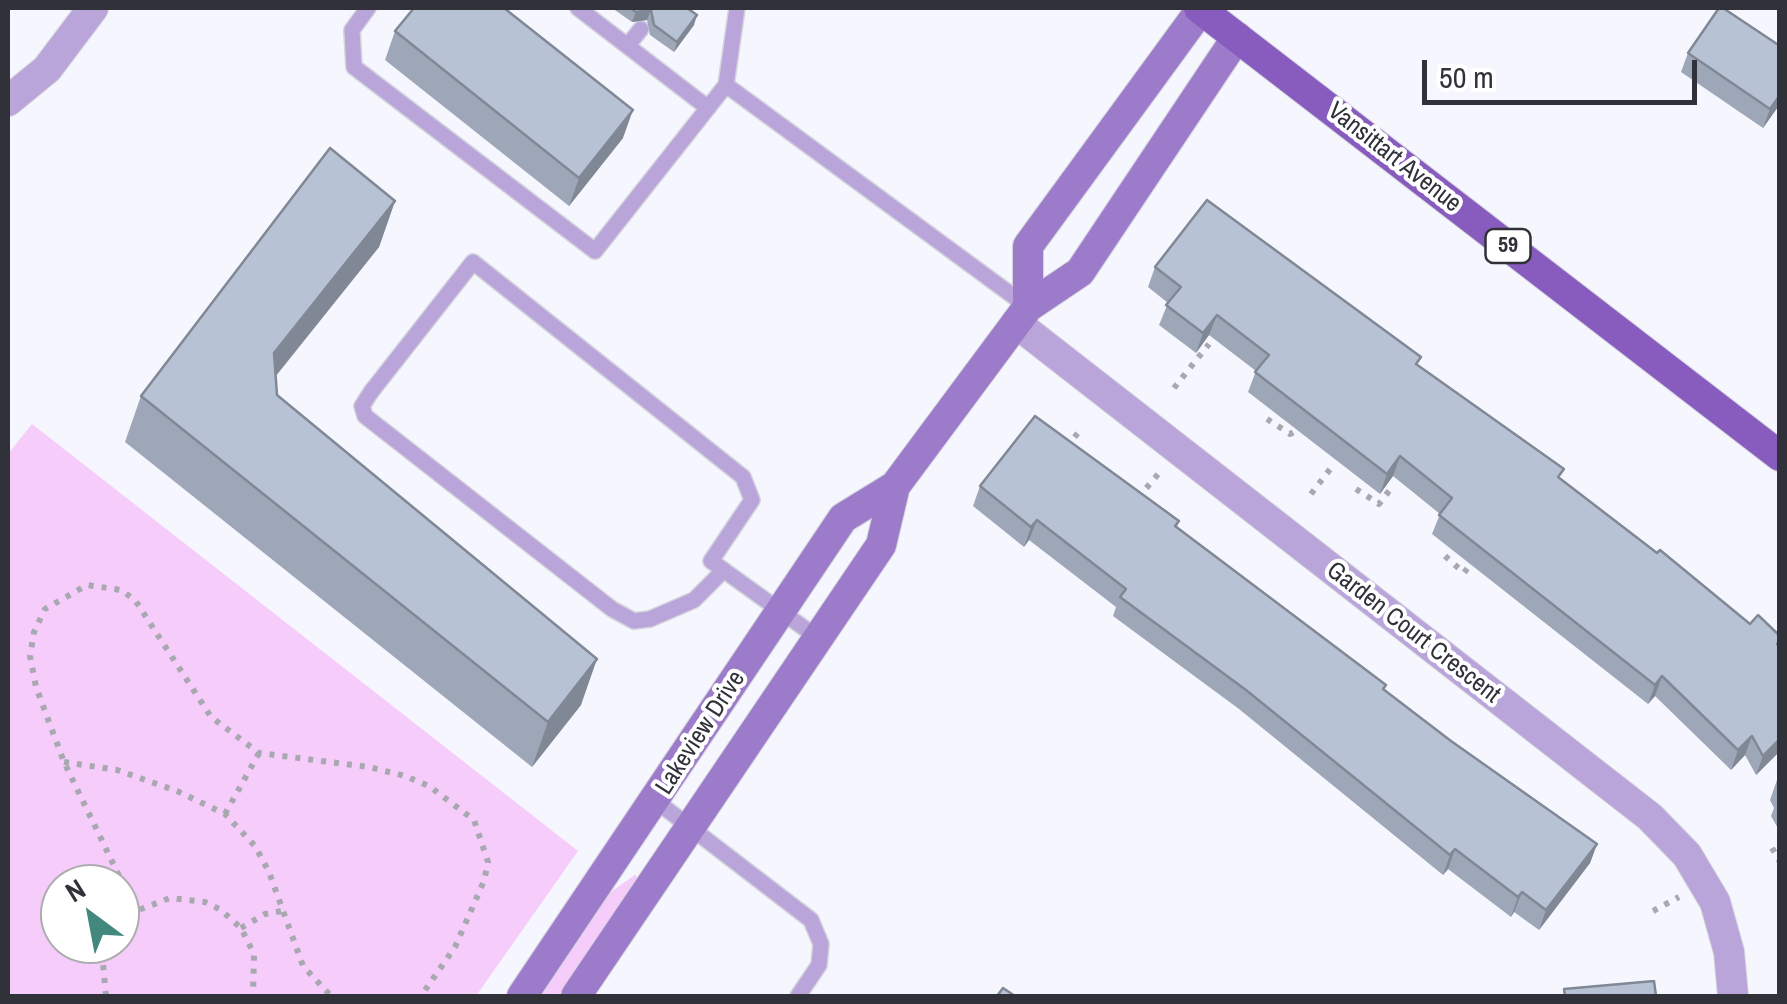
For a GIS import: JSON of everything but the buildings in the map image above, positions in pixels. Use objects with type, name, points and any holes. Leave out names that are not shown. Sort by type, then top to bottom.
[{"type":"main road","name":"Vansittart Avenue","points":[[1201,8],[1780,456]]},
{"type":"street","points":[[8,102],[46,69],[93,8]]},
{"type":"street","points":[[1022,315],[1028,246],[1201,8]]},
{"type":"street","name":"Lakeview Drive","points":[[522,996],[843,518],[895,486],[1022,315],[1080,272],[1237,36]]},
{"type":"street","name":"Garden Court Crescent","points":[[1022,315],[1178,451],[1650,818],[1687,854],[1715,902],[1729,952],[1733,996]]},
{"type":"street","name":"Lakeview Drive","points":[[576,996],[881,545],[895,486]]},
{"type":"lane","points":[[368,8],[352,30],[354,67],[595,251],[726,85],[737,8]]},
{"type":"lane","points":[[587,10],[708,108]]},
{"type":"lane","points":[[628,45],[641,29]]},
{"type":"lane","points":[[726,85],[1022,315]]},
{"type":"lane","points":[[724,570],[694,600],[650,620],[634,620],[612,609],[365,416],[362,406],[474,262],[743,477],[752,500],[711,561],[724,570],[781,612],[818,638]]},
{"type":"lane","points":[[656,801],[811,920],[821,956],[814,975],[798,996]]},
{"type":"path","points":[[1174,388],[1209,344]]},
{"type":"path","points":[[1267,419],[1290,434],[1298,434],[1306,422]]},
{"type":"path","points":[[1057,458],[1078,433]]},
{"type":"path","points":[[1128,511],[1178,451]]},
{"type":"path","points":[[1311,494],[1331,468]]},
{"type":"path","points":[[1356,489],[1379,504],[1392,487]]},
{"type":"path","points":[[1445,556],[1464,573],[1479,553]]},
{"type":"path","points":[[113,864],[64,762],[36,687],[30,656],[34,632],[45,610],[87,585],[121,590],[135,600],[211,716],[259,753],[370,767],[405,776],[430,786],[474,820],[488,862],[484,881],[455,947],[421,996]]},
{"type":"path","points":[[225,814],[259,753]]},
{"type":"path","points":[[64,762],[101,765],[131,774],[225,814],[255,846],[303,966],[331,996]]},
{"type":"path","points":[[1772,848],[1780,862]]},
{"type":"path","points":[[140,909],[152,902],[188,898],[221,910],[241,928],[254,954],[256,996]]},
{"type":"path","points":[[241,928],[264,914],[282,911]]},
{"type":"path","points":[[103,964],[106,996]]},
{"type":"shaded area","points":[[32,424],[578,851],[476,996],[8,996],[8,454]]},
{"type":"shaded area","points":[[636,874],[637,882],[558,996],[538,996],[608,894]]}]
